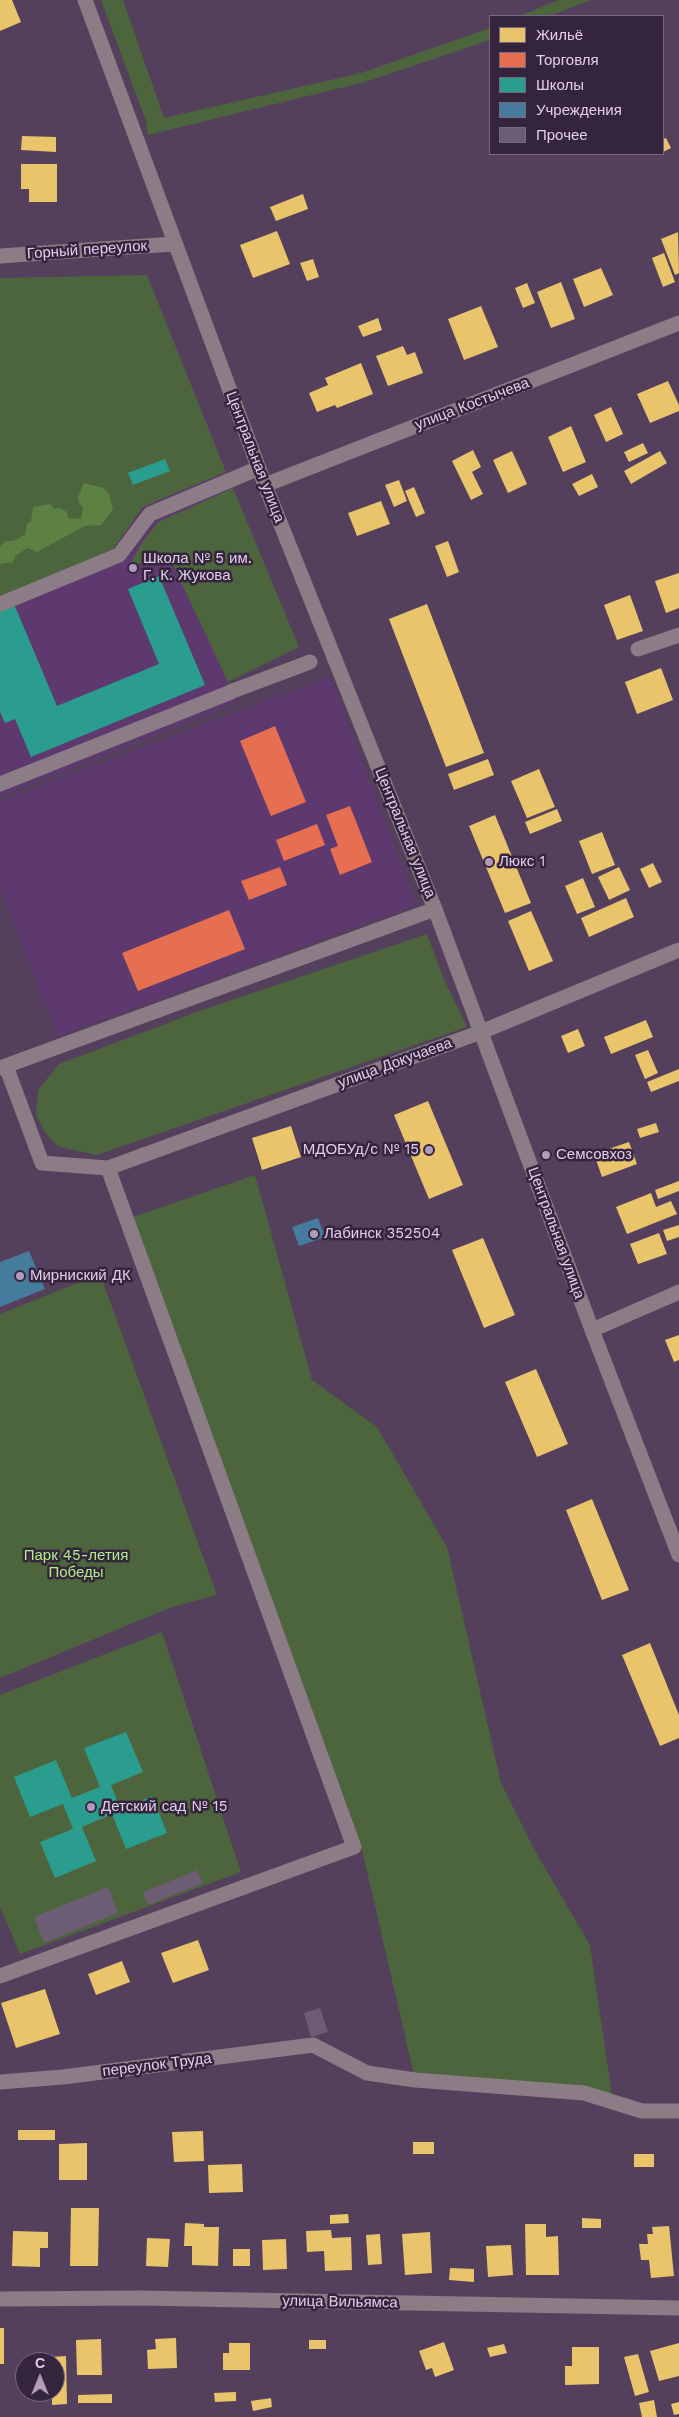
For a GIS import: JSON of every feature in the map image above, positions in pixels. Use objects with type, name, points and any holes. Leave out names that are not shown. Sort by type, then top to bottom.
[{"type":"street","name":"Центральная улица","points":[[85,0],[265,485],[435,909],[592,1330],[679,1555]]},
{"type":"street","name":"Горный переулок","points":[[0,256],[174,244]]},
{"type":"street","name":"улица Костычева","points":[[265,485],[679,323]]},
{"type":"street","points":[[0,604],[119,556],[150,514],[259,468]]},
{"type":"street","points":[[638,649],[679,635]]},
{"type":"street","points":[[0,784],[310,662]]},
{"type":"street","name":"Центральная улица","points":[[3,1067],[435,909]]},
{"type":"street","name":"улица Докучаева","points":[[108,1168],[481,1032],[679,950]]},
{"type":"street","points":[[0,1976],[354,1847],[108,1168],[42,1163],[3,1067]]},
{"type":"street","points":[[592,1330],[679,1292]]},
{"type":"street","name":"переулок Труда","points":[[0,2082],[63,2077],[313,2045],[366,2073],[416,2080],[584,2093],[642,2111],[679,2111]]},
{"type":"street","name":"улица Вильямса","points":[[0,2299],[140,2298],[679,2308]]},
{"type":"shaded area","name":"Школа № 5 им. Г. К. Жукова","points":[[147,275],[299,647],[228,682],[226,679],[234,703],[0,797],[0,278]]},
{"type":"shaded area","points":[[330,677],[416,905],[58,1036],[0,888],[0,801]]},
{"type":"green space","points":[[101,0],[123,0],[164,118],[361,73],[489,28],[489,40],[365,82],[148,135],[146,121]]},
{"type":"green space","points":[[559,0],[591,0],[553,15],[522,15]]},
{"type":"green space","points":[[147,275],[226,472],[143,507],[113,549],[0,597],[0,278]]},
{"type":"green space","points":[[84,483],[104,488],[109,494],[113,509],[101,525],[85,526],[37,552],[28,548],[16,555],[13,562],[0,564],[0,546],[6,541],[13,541],[25,535],[27,524],[31,521],[33,507],[50,504],[55,509],[60,508],[67,512],[68,518],[81,519],[83,507],[79,503],[78,497]]},
{"type":"green space","points":[[233,488],[299,647],[228,682],[172,563],[130,564],[143,541],[158,522]]},
{"type":"green space","points":[[427,934],[443,977],[467,1027],[97,1155],[59,1147],[46,1134],[36,1115],[38,1090],[59,1064],[205,1009]]},
{"type":"green space","points":[[255,1175],[312,1380],[377,1427],[447,1547],[501,1783],[534,1849],[590,1945],[612,2096],[414,2075],[360,1841],[133,1217]]},
{"type":"green space","name":"Парк 45-летия Победы","points":[[100,1274],[217,1595],[172,1607],[0,1678],[0,1314]]},
{"type":"green space","points":[[162,1632],[241,1872],[20,1954],[0,1907],[0,1695]]},
{"type":"building: Жильё","points":[[0,0],[12,0],[21,22],[0,31]]},
{"type":"building: Жильё","points":[[22,136],[56,137],[56,152],[21,150]]},
{"type":"building: Жильё","points":[[666,138],[671,148],[664,152],[664,139]]},
{"type":"building: Жильё","points":[[21,164],[57,164],[57,202],[29,202],[29,189],[21,189]]},
{"type":"building: Жильё","points":[[303,194],[308,209],[276,221],[270,207]]},
{"type":"building: Жильё","points":[[277,231],[290,264],[253,278],[240,245]]},
{"type":"building: Жильё","points":[[678,232],[679,273],[675,275],[661,239]]},
{"type":"building: Жильё","points":[[664,253],[675,282],[663,287],[652,258]]},
{"type":"building: Жильё","points":[[313,259],[319,277],[307,281],[300,263]]},
{"type":"building: Жильё","points":[[601,268],[613,295],[584,307],[573,279]]},
{"type":"building: Жильё","points":[[561,282],[575,319],[551,328],[537,292]]},
{"type":"building: Жильё","points":[[527,283],[535,303],[523,308],[515,288]]},
{"type":"building: Жильё","points":[[481,306],[498,347],[464,360],[448,319]]},
{"type":"building: Жильё","points":[[378,318],[382,330],[363,337],[358,326]]},
{"type":"building: Жильё","points":[[403,346],[407,355],[415,352],[423,373],[388,386],[376,356]]},
{"type":"building: Жильё","points":[[361,363],[373,394],[337,408],[335,405],[317,412],[309,393],[328,385],[325,378]]},
{"type":"building: Жильё","points":[[668,381],[679,405],[679,411],[650,423],[637,394]]},
{"type":"building: Жильё","points":[[611,407],[623,434],[606,442],[594,415]]},
{"type":"building: Жильё","points":[[571,426],[586,462],[563,472],[548,437]]},
{"type":"building: Жильё","points":[[643,443],[648,453],[629,462],[624,452]]},
{"type":"building: Жильё","points":[[473,450],[481,467],[472,472],[483,494],[471,500],[452,461]]},
{"type":"building: Жильё","points":[[512,451],[527,484],[508,493],[493,460]]},
{"type":"building: Жильё","points":[[660,451],[667,463],[631,484],[624,471]]},
{"type":"building: Жильё","points":[[592,474],[598,487],[579,496],[572,484]]},
{"type":"building: Жильё","points":[[399,480],[407,501],[394,507],[385,485]]},
{"type":"building: Жильё","points":[[414,487],[425,513],[416,517],[405,491]]},
{"type":"building: Жильё","points":[[381,501],[390,524],[357,536],[348,513]]},
{"type":"building: Жильё","points":[[448,541],[459,572],[447,577],[435,546]]},
{"type":"building: Жильё","points":[[679,573],[679,608],[666,613],[655,581]]},
{"type":"building: Жильё","points":[[630,595],[643,631],[617,640],[604,605]]},
{"type":"building: Жильё","points":[[427,604],[484,753],[446,767],[389,619]]},
{"type":"building: Жильё","points":[[661,668],[673,700],[637,714],[625,682]]},
{"type":"building: Жильё","points":[[488,759],[494,775],[454,790],[448,774]]},
{"type":"building: Жильё","points":[[539,769],[555,807],[527,818],[511,781]]},
{"type":"building: Жильё","points":[[557,809],[562,821],[530,834],[525,822]]},
{"type":"building: Жильё","points":[[495,815],[531,903],[505,913],[469,826]]},
{"type":"building: Жильё","points":[[602,832],[615,865],[592,874],[579,841]]},
{"type":"building: Жильё","points":[[653,863],[662,882],[649,888],[640,869]]},
{"type":"building: Жильё","points":[[619,867],[630,890],[609,900],[598,877]]},
{"type":"building: Жильё","points":[[583,878],[595,907],[577,914],[565,886]]},
{"type":"building: Жильё","points":[[626,898],[634,917],[589,937],[581,918]]},
{"type":"building: Жильё","points":[[531,911],[553,961],[529,971],[508,921]]},
{"type":"building: Жильё","points":[[646,1020],[653,1037],[611,1054],[604,1037]]},
{"type":"building: Жильё","points":[[578,1029],[585,1046],[568,1053],[561,1036]]},
{"type":"building: Жильё","points":[[648,1050],[658,1073],[645,1079],[635,1055]]},
{"type":"building: Жильё","points":[[679,1069],[679,1081],[651,1092],[647,1082]]},
{"type":"building: Жильё","name":"МДОБУд/с № 15","points":[[428,1101],[463,1185],[429,1199],[394,1115]]},
{"type":"building: Жильё","points":[[656,1123],[659,1132],[640,1138],[637,1129]]},
{"type":"building: Жильё","points":[[291,1126],[301,1157],[262,1170],[252,1138]]},
{"type":"building: Жильё","points":[[629,1142],[637,1164],[602,1177],[594,1154]]},
{"type":"building: Жильё","points":[[679,1181],[679,1191],[658,1199],[655,1190]]},
{"type":"building: Жильё","points":[[651,1193],[656,1207],[671,1201],[677,1214],[627,1234],[616,1207]]},
{"type":"building: Жильё","points":[[679,1225],[679,1237],[667,1241],[663,1230]]},
{"type":"building: Жильё","points":[[659,1233],[667,1254],[638,1264],[630,1244]]},
{"type":"building: Жильё","points":[[483,1238],[515,1315],[484,1328],[452,1250]]},
{"type":"building: Жильё","points":[[679,1335],[679,1360],[674,1362],[665,1340]]},
{"type":"building: Жильё","points":[[536,1369],[568,1444],[537,1457],[505,1382]]},
{"type":"building: Жильё","points":[[592,1499],[629,1590],[602,1600],[566,1510]]},
{"type":"building: Жильё","points":[[650,1643],[679,1715],[679,1738],[660,1746],[622,1655]]},
{"type":"building: Жильё","points":[[198,1940],[209,1970],[173,1983],[161,1953]]},
{"type":"building: Жильё","points":[[122,1961],[130,1982],[96,1995],[88,1974]]},
{"type":"building: Жильё","points":[[45,1989],[60,2034],[16,2048],[1,2003]]},
{"type":"building: Жильё","points":[[18,2130],[55,2130],[55,2140],[18,2140]]},
{"type":"building: Жильё","points":[[203,2131],[204,2161],[174,2162],[172,2132]]},
{"type":"building: Жильё","points":[[413,2142],[434,2142],[434,2154],[413,2154]]},
{"type":"building: Жильё","points":[[87,2143],[87,2180],[59,2180],[59,2144]]},
{"type":"building: Жильё","points":[[634,2154],[654,2154],[654,2167],[634,2167]]},
{"type":"building: Жильё","points":[[242,2164],[243,2192],[209,2193],[208,2165]]},
{"type":"building: Жильё","points":[[71,2208],[99,2208],[98,2266],[70,2266]]},
{"type":"building: Жильё","points":[[348,2214],[349,2223],[330,2224],[330,2215]]},
{"type":"building: Жильё","points":[[582,2218],[601,2219],[601,2228],[582,2228]]},
{"type":"building: Жильё","points":[[185,2223],[204,2224],[204,2227],[219,2227],[218,2266],[192,2265],[192,2246],[184,2246]]},
{"type":"building: Жильё","points":[[525,2224],[546,2224],[546,2237],[558,2236],[559,2275],[526,2275]]},
{"type":"building: Жильё","points":[[669,2226],[674,2276],[651,2278],[649,2260],[641,2260],[639,2244],[648,2244],[647,2234],[653,2234],[652,2227]]},
{"type":"building: Жильё","points":[[331,2230],[332,2238],[351,2237],[352,2270],[325,2271],[324,2251],[307,2252],[306,2231]]},
{"type":"building: Жильё","points":[[13,2231],[48,2232],[48,2248],[40,2248],[40,2267],[12,2266]]},
{"type":"building: Жильё","points":[[430,2232],[432,2273],[405,2275],[402,2234]]},
{"type":"building: Жильё","points":[[380,2234],[382,2264],[368,2265],[366,2235]]},
{"type":"building: Жильё","points":[[147,2238],[170,2239],[168,2267],[146,2266]]},
{"type":"building: Жильё","points":[[286,2239],[287,2269],[263,2270],[262,2240]]},
{"type":"building: Жильё","points":[[511,2245],[513,2275],[488,2277],[486,2246]]},
{"type":"building: Жильё","points":[[233,2249],[250,2249],[250,2266],[233,2266]]},
{"type":"building: Жильё","points":[[450,2268],[474,2269],[474,2282],[449,2280]]},
{"type":"building: Жильё","points":[[0,2328],[4,2328],[4,2364],[0,2364]]},
{"type":"building: Жильё","points":[[176,2338],[177,2368],[148,2369],[147,2350],[156,2349],[155,2339]]},
{"type":"building: Жильё","points":[[101,2339],[102,2375],[77,2375],[76,2340]]},
{"type":"building: Жильё","points":[[309,2340],[326,2340],[326,2349],[309,2349]]},
{"type":"building: Жильё","points":[[444,2342],[454,2370],[435,2377],[432,2368],[426,2370],[419,2351]]},
{"type":"building: Жильё","points":[[229,2343],[250,2343],[250,2370],[223,2370],[223,2353],[229,2353]]},
{"type":"building: Жильё","points":[[679,2343],[679,2376],[659,2381],[650,2351]]},
{"type":"building: Жильё","points":[[504,2344],[507,2353],[490,2357],[487,2348]]},
{"type":"building: Жильё","points":[[572,2347],[599,2347],[599,2384],[565,2385],[565,2366],[572,2366]]},
{"type":"building: Жильё","points":[[638,2354],[649,2392],[635,2396],[624,2357]]},
{"type":"building: Жильё","points":[[65,2356],[67,2404],[52,2405],[52,2402],[65,2402]]},
{"type":"building: Жильё","points":[[236,2392],[236,2401],[215,2402],[214,2393]]},
{"type":"building: Жильё","points":[[112,2394],[112,2403],[78,2403],[78,2395]]},
{"type":"building: Жильё","points":[[271,2398],[272,2407],[253,2411],[251,2401]]},
{"type":"building: Жильё","points":[[654,2400],[657,2417],[642,2417],[639,2403]]},
{"type":"building: Жильё","points":[[679,2402],[679,2414],[674,2415],[671,2404]]},
{"type":"building: Торговля","points":[[275,726],[306,802],[271,816],[240,741]]},
{"type":"building: Торговля","points":[[350,806],[372,862],[340,875],[330,849],[338,846],[326,815]]},
{"type":"building: Торговля","points":[[317,824],[325,845],[284,861],[276,840]]},
{"type":"building: Торговля","points":[[280,867],[287,885],[249,900],[241,881]]},
{"type":"building: Торговля","points":[[229,910],[245,949],[138,991],[122,953]]},
{"type":"building: Школы","points":[[165,459],[170,471],[133,485],[128,473]]},
{"type":"building: Школы","points":[[159,576],[205,685],[31,757],[15,719],[5,723],[0,712],[0,610],[14,604],[57,706],[159,664],[128,589]]},
{"type":"building: Школы","name":"Детский сад № 15","points":[[126,1732],[143,1772],[111,1785],[120,1809],[152,1796],[167,1833],[126,1849],[112,1814],[82,1827],[96,1861],[55,1878],[40,1842],[73,1829],[63,1804],[30,1817],[14,1777],[56,1760],[72,1798],[100,1787],[84,1748]]},
{"type":"building: Учреждения","points":[[318,1218],[325,1237],[299,1246],[292,1227]]},
{"type":"building: Учреждения","name":"Мирниский ДК","points":[[29,1251],[45,1289],[0,1307],[0,1262]]},
{"type":"building: Прочее","points":[[197,1870],[203,1883],[148,1905],[143,1892]]},
{"type":"building: Прочее","points":[[108,1887],[118,1913],[44,1943],[34,1917]]},
{"type":"building: Прочее","points":[[320,2008],[328,2032],[311,2037],[304,2013]]},
{"type":"place","name":"Школа № 5 им. Г. К. Жукова","points":[[133,568]]},
{"type":"place","name":"Люкс 1","points":[[489,862]]},
{"type":"place","name":"МДОБУд/с № 15","points":[[429,1150]]},
{"type":"place","name":"Семсовхоз","points":[[546,1155]]},
{"type":"place","name":"Лабинск 352504","points":[[314,1234]]},
{"type":"place","name":"Мирниский ДК","points":[[20,1276]]},
{"type":"place","name":"Детский сад № 15","points":[[91,1807]]}]
